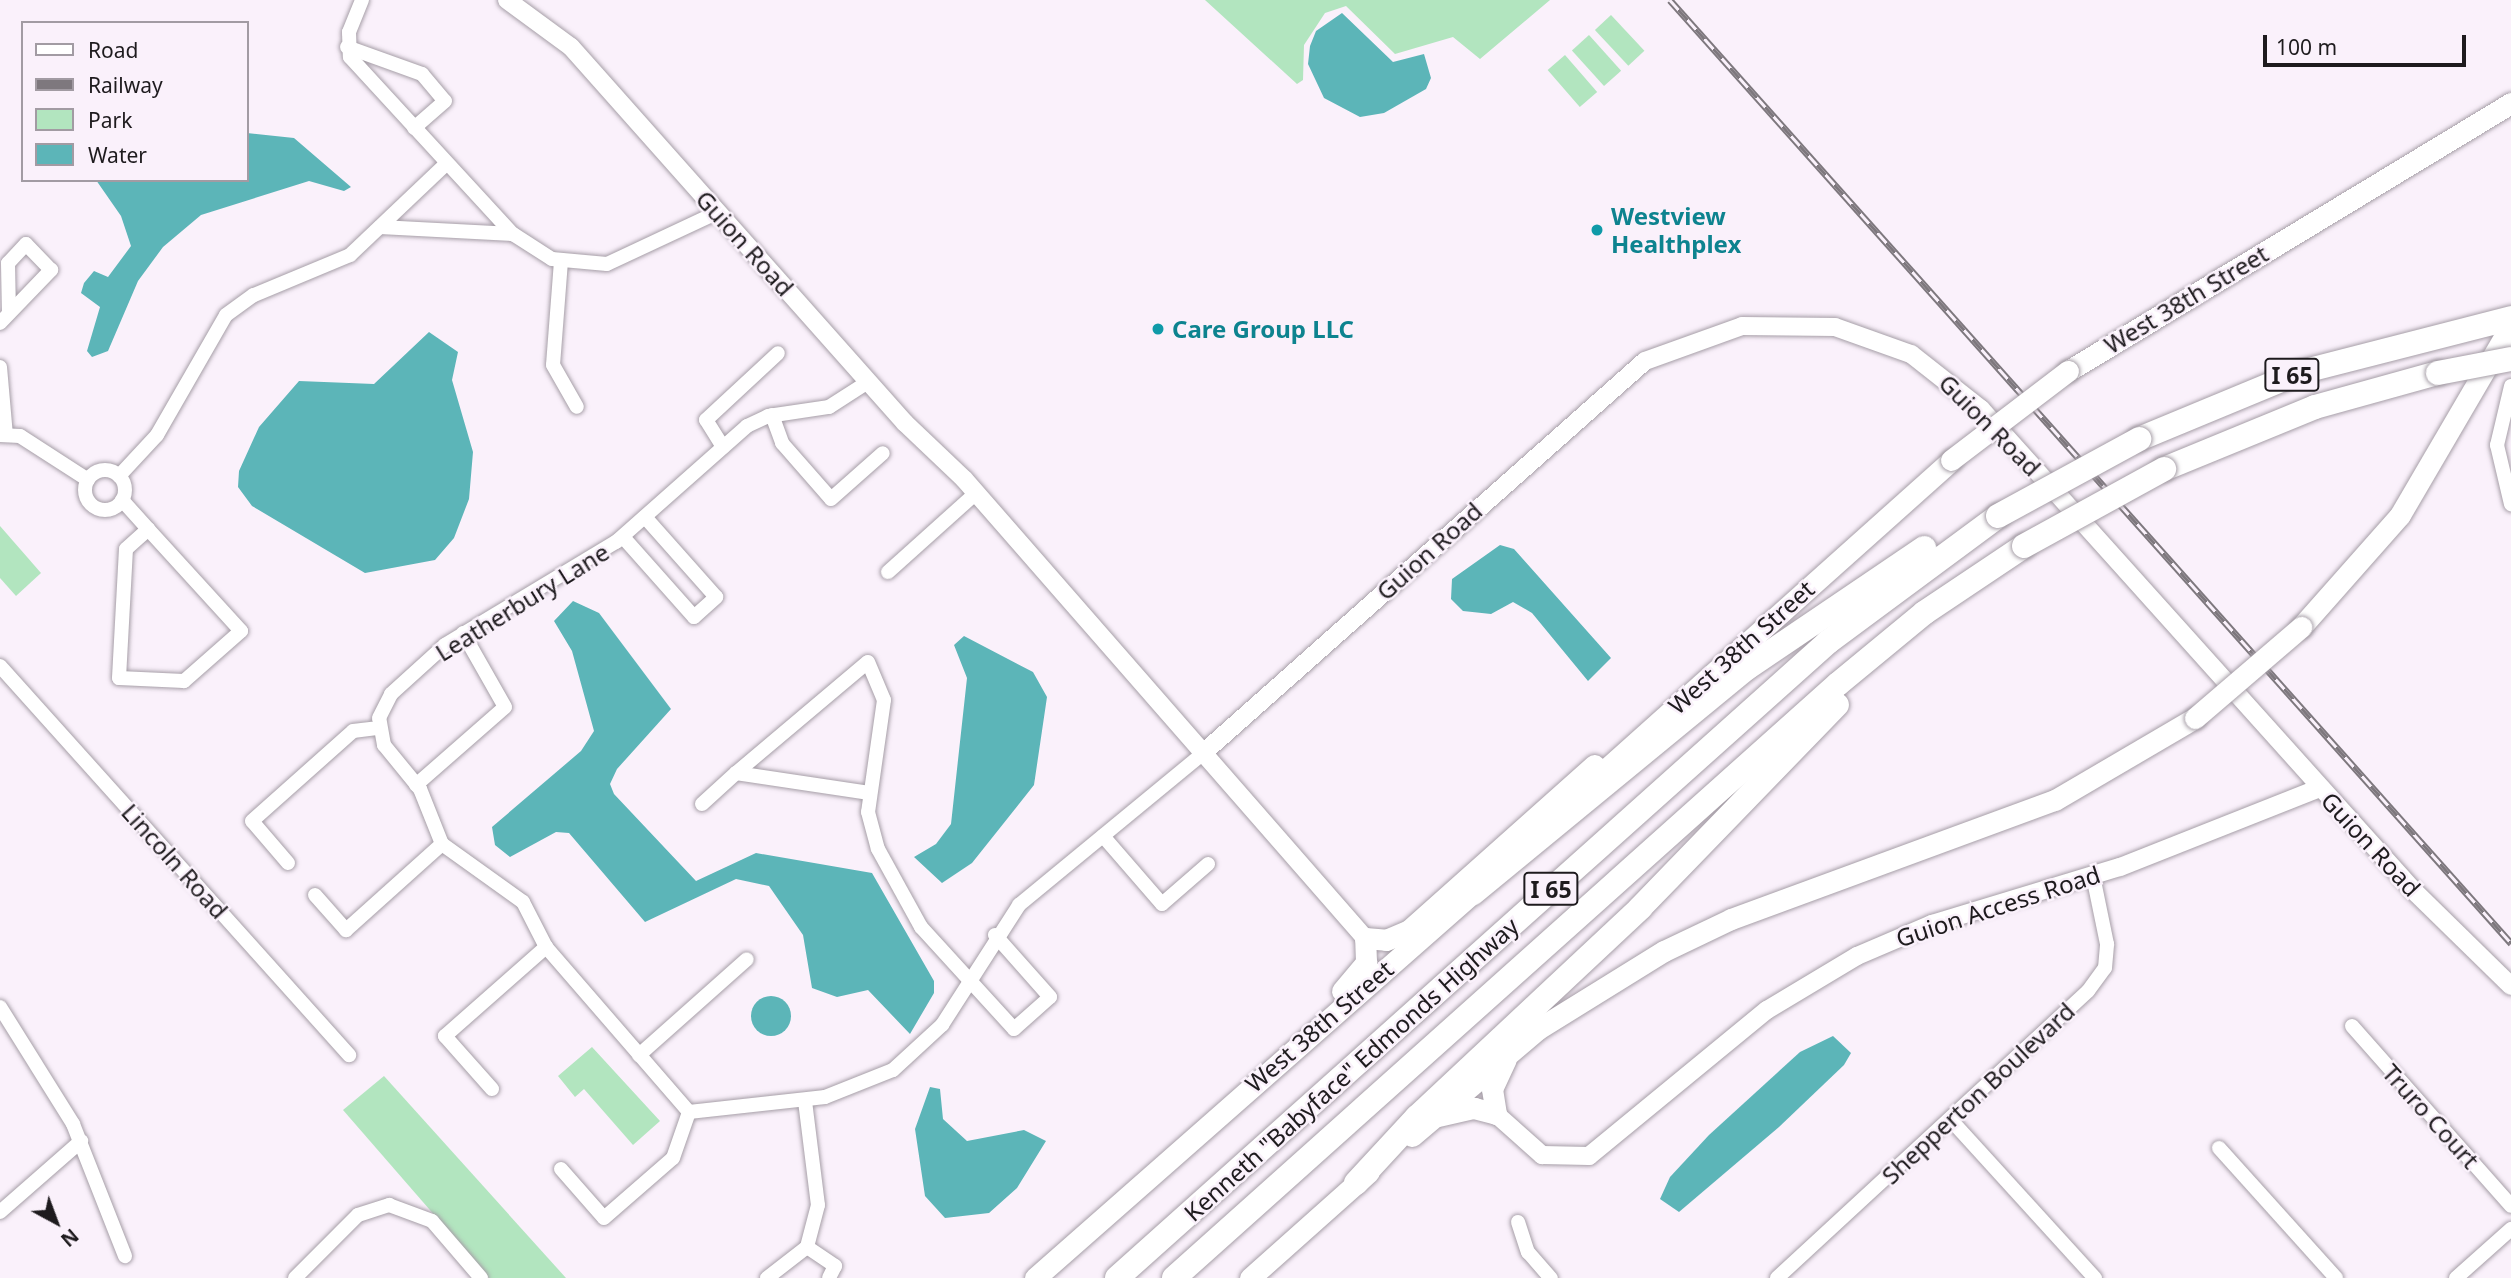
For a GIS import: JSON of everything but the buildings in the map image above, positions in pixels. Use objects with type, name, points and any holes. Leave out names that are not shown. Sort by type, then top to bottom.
[{"type":"highway","name":"Kenneth \"Babyface\" Edmonds Highway","points":[[1117,1278],[1828,642],[1998,516],[2139,439],[2301,372],[2452,330],[2511,318]]},
{"type":"highway","name":"Kenneth \"Babyface\" Edmonds Highway","points":[[1174,1278],[1924,614],[2024,546],[2164,469],[2315,407],[2438,373],[2511,359]]},
{"type":"highway","points":[[1473,893],[1758,660],[1920,550],[1998,516]]},
{"type":"highway","points":[[1356,1183],[1417,1117],[1640,908],[1924,614]]},
{"type":"main road","name":"West 38th Street","points":[[1035,1278],[1290,1051],[1473,893],[1677,704],[1951,460],[2068,371],[2511,103]]},
{"type":"main road","points":[[1251,1278],[1356,1183],[1510,1051],[1600,988],[1688,939],[2055,800],[2195,718],[2301,627],[2414,494],[2511,325]]},
{"type":"main road","points":[[1290,1051],[1362,969],[1365,937],[1387,940],[1409,930],[1608,753],[1677,704]]},
{"type":"main road","points":[[1435,1117],[1474,1108],[1496,1114],[1493,1084],[1510,1051]]},
{"type":"street","points":[[347,47],[362,0]]},
{"type":"street","name":"Guion Road","points":[[507,0],[571,47],[868,382],[976,493],[1365,937]]},
{"type":"street","points":[[347,47],[414,128],[513,234],[561,261],[614,262],[718,212]]},
{"type":"street","points":[[347,47],[422,74],[445,101],[414,128]]},
{"type":"street","points":[[148,529],[126,549],[119,678],[184,681],[241,631],[122,500],[119,476],[157,435],[226,315],[254,295],[345,258],[446,164]]},
{"type":"street","points":[[380,227],[513,234]]},
{"type":"street","points":[[26,244],[50,272],[4,318],[8,263],[26,244]]},
{"type":"street","points":[[561,261],[553,365],[578,407]]},
{"type":"street","name":"Guion Road","points":[[1202,754],[1625,375],[1700,336],[1785,322],[1883,342],[1964,393],[2320,788],[2511,986]]},
{"type":"street","points":[[723,447],[706,420],[778,353]]},
{"type":"street","points":[[0,367],[3,435],[20,436],[88,480]]},
{"type":"street","name":"Leatherbury Lane","points":[[379,728],[391,694],[463,633],[622,537],[723,447],[772,415],[829,407],[868,382]]},
{"type":"street","points":[[2511,386],[2497,445],[2511,504]]},
{"type":"street","points":[[772,415],[782,443],[831,499],[883,453]]},
{"type":"street","points":[[88,480],[105,470],[119,476]]},
{"type":"street","points":[[88,480],[86,496],[96,508],[109,509],[122,500]]},
{"type":"street","points":[[888,572],[976,493]]},
{"type":"street","name":"Leatherbury Lane","points":[[622,537],[694,617],[716,597],[645,517]]},
{"type":"street","points":[[416,785],[505,707],[463,633]]},
{"type":"street","points":[[702,804],[866,662],[878,676],[884,701],[870,793],[869,820],[893,883],[927,935],[1014,1029],[1050,997],[995,935]]},
{"type":"street","name":"Lincoln Road","points":[[0,666],[349,1055]]},
{"type":"street","points":[[288,863],[252,821],[353,731],[379,728],[386,748],[416,785],[442,844],[514,892],[546,947],[689,1112]]},
{"type":"street","points":[[689,1112],[805,1101],[864,1085],[904,1062],[942,1025],[995,935],[1037,887],[1202,754]]},
{"type":"street","points":[[736,773],[870,793]]},
{"type":"street","name":"Guion Access Road","points":[[1496,1114],[1542,1155],[1589,1156],[1737,1033],[1819,976],[1932,924],[2093,876],[2320,788]]},
{"type":"street","points":[[1103,836],[1163,904],[1208,864]]},
{"type":"street","points":[[315,895],[345,930],[442,844]]},
{"type":"street","name":"Shepperton Boulevard","points":[[1777,1278],[2088,991],[2105,968],[2105,915],[2093,876]]},
{"type":"street","points":[[492,1089],[445,1036],[546,947]]},
{"type":"street","points":[[639,1055],[747,959]]},
{"type":"street","points":[[0,1007],[81,1141],[125,1256]]},
{"type":"street","name":"Truro Court","points":[[2352,1026],[2511,1206]]},
{"type":"street","points":[[805,1101],[818,1213],[813,1251]]},
{"type":"street","points":[[561,1169],[604,1218],[673,1158],[689,1112]]},
{"type":"street","points":[[1951,1120],[2095,1278]]},
{"type":"street","points":[[0,1212],[81,1141]]},
{"type":"street","points":[[2219,1148],[2336,1278]]},
{"type":"street","points":[[295,1278],[358,1215],[395,1206],[432,1221],[481,1278]]},
{"type":"street","points":[[1518,1222],[1528,1252],[1550,1278]]},
{"type":"street","points":[[2456,1278],[2511,1229]]},
{"type":"street","points":[[767,1278],[813,1251]]},
{"type":"street","points":[[813,1251],[835,1266],[829,1278]]},
{"type":"green space","points":[[1205,0],[1550,0],[1480,59],[1453,37],[1395,54],[1346,6],[1325,13],[1304,45],[1303,80],[1297,84]]},
{"type":"green space","points":[[1611,15],[1644,51],[1628,66],[1595,30]]},
{"type":"green space","points":[[1589,35],[1621,71],[1604,86],[1572,50]]},
{"type":"green space","points":[[1565,55],[1597,92],[1580,107],[1548,70]]},
{"type":"green space","points":[[0,526],[41,573],[16,596],[0,578]]},
{"type":"green space","points":[[592,1047],[660,1121],[633,1145],[584,1089],[575,1097],[558,1076]]},
{"type":"green space","points":[[384,1076],[566,1278],[489,1278],[343,1110]]},
{"type":"water","points":[[1342,13],[1393,62],[1424,54],[1431,78],[1426,89],[1384,113],[1360,117],[1324,98],[1308,64],[1310,46],[1316,31]]},
{"type":"water","points":[[248,133],[294,138],[351,187],[344,191],[309,181],[201,215],[163,247],[138,281],[108,351],[92,357],[87,351],[100,307],[81,293],[84,283],[94,271],[108,277],[131,246],[121,216],[97,182],[248,182]]},
{"type":"water","points":[[429,332],[458,352],[452,380],[473,452],[469,499],[454,538],[435,560],[365,573],[252,506],[238,487],[239,471],[259,427],[299,381],[374,384]]},
{"type":"water","points":[[1500,545],[1514,549],[1611,658],[1588,681],[1532,613],[1513,602],[1491,614],[1463,611],[1451,599],[1452,579]]},
{"type":"water","points":[[573,601],[599,613],[671,709],[617,769],[610,784],[614,794],[696,881],[756,853],[872,873],[934,981],[934,993],[910,1034],[868,990],[837,997],[812,988],[803,935],[769,886],[736,879],[645,922],[569,833],[556,832],[510,857],[495,845],[492,827],[581,751],[594,731],[572,651],[554,621]]},
{"type":"water","points":[[964,636],[1033,672],[1047,697],[1034,785],[972,863],[942,883],[914,857],[936,844],[951,824],[967,678],[954,645]]},
{"type":"water","points":[[771,996],[785,1002],[791,1016],[785,1030],[771,1036],[757,1030],[751,1016],[757,1002]]},
{"type":"water","points":[[1833,1036],[1851,1053],[1844,1065],[1779,1127],[1679,1212],[1660,1199],[1670,1177],[1709,1135],[1800,1052]]},
{"type":"water","points":[[930,1087],[940,1089],[943,1119],[967,1141],[1024,1130],[1046,1141],[1017,1188],[989,1213],[945,1218],[925,1196],[915,1129]]},
{"type":"railway","points":[[1670,0],[2511,943]]},
{"type":"place","name":"Westview Healthplex","points":[[1597,230]]},
{"type":"place","name":"Care Group LLC","points":[[1158,329]]}]
